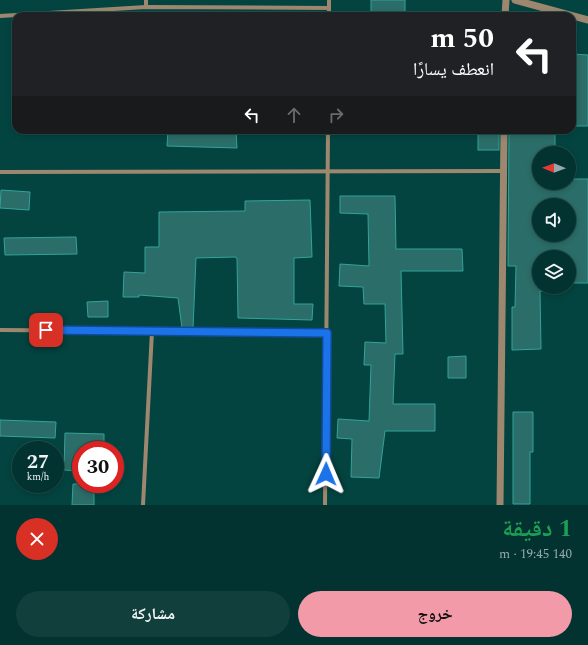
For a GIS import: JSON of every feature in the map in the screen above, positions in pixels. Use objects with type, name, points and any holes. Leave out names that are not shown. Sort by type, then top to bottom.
[{"type":"street","points":[[146,0],[146,8]]},
{"type":"street","points":[[329,0],[329,12]]},
{"type":"street","points":[[505,12],[506,0]]},
{"type":"street","points":[[515,0],[559,12]]},
{"type":"street","points":[[73,12],[146,8],[329,8]]},
{"type":"street","points":[[0,16],[12,15]]},
{"type":"street","points":[[576,17],[588,20]]},
{"type":"street","points":[[325,505],[328,134]]},
{"type":"street","points":[[500,505],[504,134]]},
{"type":"street","points":[[0,172],[328,173],[504,171]]},
{"type":"street","points":[[0,330],[327,333]]},
{"type":"street","points":[[143,505],[152,331]]},
{"type":"building","points":[[371,0],[405,0],[405,12],[371,12]]},
{"type":"building","points":[[576,54],[588,55],[588,126],[576,126]]},
{"type":"building","points":[[168,134],[236,134],[237,148],[167,146]]},
{"type":"building","points":[[478,134],[499,134],[499,150],[478,150]]},
{"type":"building","points":[[509,134],[555,134],[555,146],[532,146],[532,190],[576,190],[576,179],[588,179],[588,283],[576,283],[576,250],[532,250],[532,294],[540,294],[541,349],[512,350],[512,307],[515,307],[516,266],[508,266]]},
{"type":"building","points":[[1,190],[30,192],[29,210],[0,208]]},
{"type":"building","points":[[340,196],[395,196],[396,249],[462,249],[463,271],[401,271],[403,354],[395,354],[393,404],[435,404],[435,431],[385,431],[379,478],[351,477],[352,439],[337,438],[338,419],[369,421],[371,365],[364,365],[365,342],[386,343],[385,304],[364,304],[363,287],[339,286],[340,264],[369,266],[368,214],[340,213]]},
{"type":"building","points":[[310,200],[312,257],[294,258],[294,304],[313,304],[312,320],[238,318],[237,258],[235,257],[196,258],[193,328],[182,328],[178,298],[139,295],[139,297],[123,297],[124,272],[145,273],[145,247],[159,247],[159,212],[245,211],[245,201]]},
{"type":"building","points":[[76,237],[77,254],[5,255],[4,238]]},
{"type":"building","points":[[108,301],[108,317],[88,317],[87,302]]},
{"type":"building","points":[[466,356],[466,378],[448,378],[448,357]]},
{"type":"building","points":[[513,412],[533,412],[533,452],[530,452],[530,504],[513,504]]},
{"type":"building","points":[[0,420],[56,422],[55,438],[0,436]]},
{"type":"building","points":[[65,433],[104,434],[104,441],[72,441],[72,470],[64,470]]},
{"type":"building","points":[[73,493],[94,493],[94,505],[72,505]]},
{"type":"route","points":[[46,330],[327,333],[326,474]]}]
